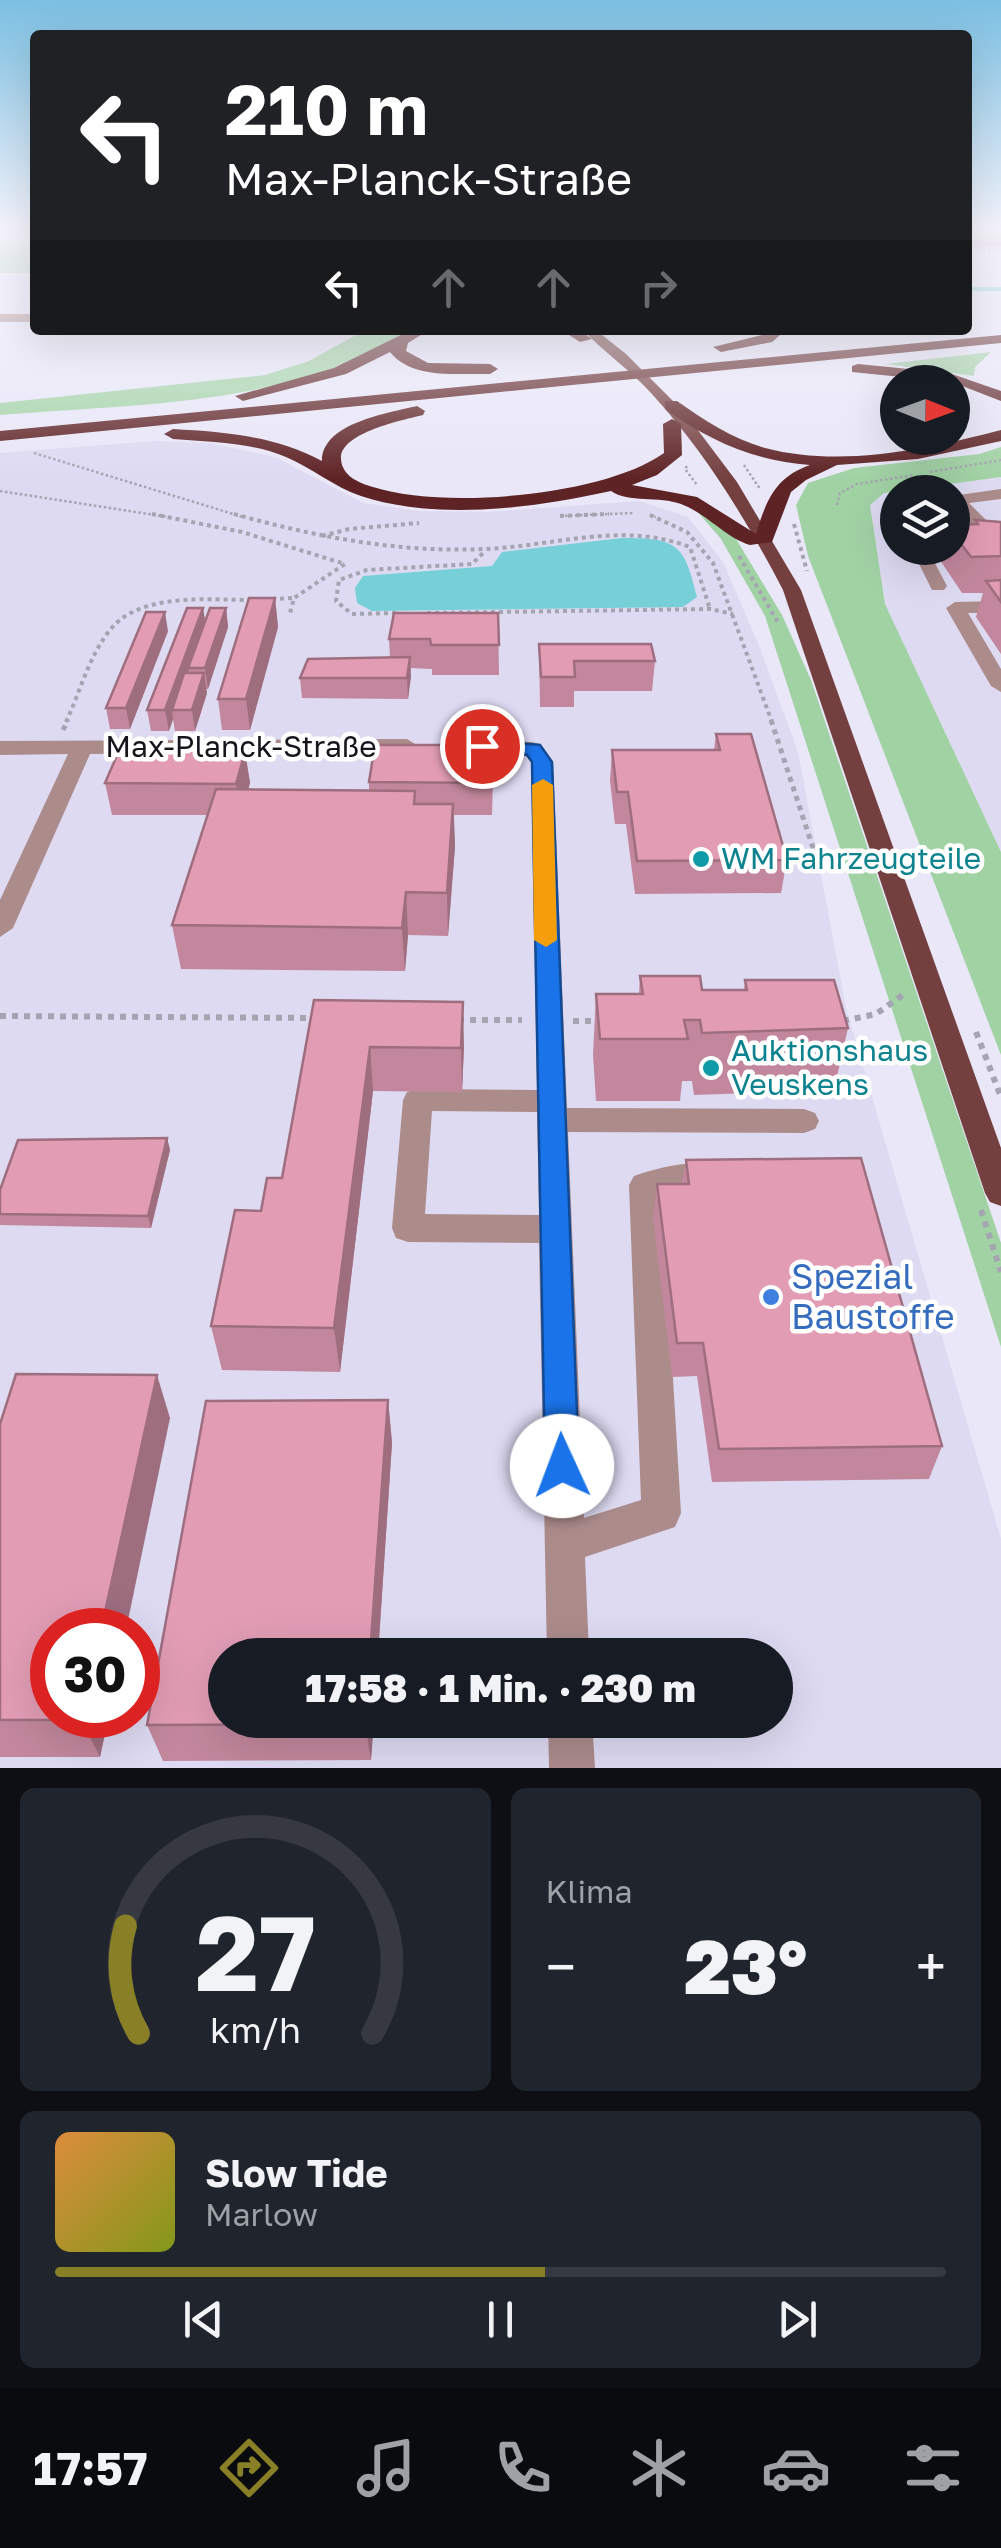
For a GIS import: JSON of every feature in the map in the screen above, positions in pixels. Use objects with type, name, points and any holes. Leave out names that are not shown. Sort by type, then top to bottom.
[{"type":"highway","points":[[972,326],[1001,327]]},
{"type":"highway","points":[[972,330],[1001,327]]},
{"type":"highway","points":[[271,391],[340,371],[413,335]]},
{"type":"highway","points":[[713,348],[785,335]]},
{"type":"highway","points":[[0,425],[920,335]]},
{"type":"highway","points":[[592,340],[638,355]]},
{"type":"highway","points":[[401,342],[398,352],[410,362],[444,368],[490,369]]},
{"type":"highway","points":[[32,433],[145,432],[999,348]]},
{"type":"highway","points":[[0,436],[999,348]]},
{"type":"highway","points":[[400,377],[509,367]]},
{"type":"highway","points":[[815,367],[926,374],[1001,394]]},
{"type":"highway","points":[[986,374],[1001,394]]},
{"type":"highway","points":[[171,409],[271,391],[364,381]]},
{"type":"highway","points":[[342,480],[333,472],[329,457],[348,434],[390,418],[471,401]]},
{"type":"highway","points":[[592,490],[646,476],[662,467],[672,454],[671,414],[767,455],[856,458],[959,446],[1001,435]]},
{"type":"highway","points":[[145,432],[274,446],[372,494],[420,501],[478,502],[592,490],[670,493],[716,510],[757,538],[786,481],[856,458]]},
{"type":"main road","points":[[592,340],[671,414],[757,538],[816,660],[884,856],[989,1196]]},
{"type":"street","points":[[0,318],[30,318]]},
{"type":"street","points":[[970,546],[990,544],[996,533],[957,500],[1001,494]]},
{"type":"street","points":[[927,565],[938,586]]},
{"type":"street","points":[[1001,606],[954,608],[1001,686]]},
{"type":"street","name":"Max-Planck-Straße","points":[[0,748],[532,749],[542,762],[567,1638]]},
{"type":"street","points":[[0,928],[68,748]]},
{"type":"street","points":[[554,1229],[408,1228],[418,1100],[550,1111],[804,1120]]},
{"type":"street","points":[[564,1544],[661,1513],[644,1185],[682,1177],[739,1177]]},
{"type":"street","points":[[571,1738],[572,1768]]},
{"type":"path","points":[[25,452],[322,536],[383,544],[487,549],[633,533],[666,538],[690,547],[710,609]]},
{"type":"path","points":[[672,454],[686,458],[689,463],[685,469],[704,494],[720,503],[710,515],[781,628]]},
{"type":"path","points":[[837,505],[840,493],[857,484],[1001,460]]},
{"type":"path","points":[[0,491],[178,518],[242,532],[346,564],[294,598],[173,603],[123,616],[110,630],[68,748]]},
{"type":"path","points":[[544,517],[638,513],[674,522],[704,548],[734,614],[816,857],[884,856]]},
{"type":"path","points":[[322,536],[348,529],[420,523]]},
{"type":"path","points":[[487,549],[472,564],[349,574],[339,580],[336,601],[352,614],[710,609],[734,614]]},
{"type":"path","points":[[290,613],[294,598]]},
{"type":"path","points":[[834,1021],[871,1017],[890,1008],[904,994],[907,983],[913,1001]]},
{"type":"path","points":[[0,1016],[332,1018]]},
{"type":"path","points":[[450,1020],[605,1021]]},
{"type":"path","points":[[989,1196],[1001,1272]]},
{"type":"shaded area","points":[[154,441],[210,443],[275,457],[363,503],[419,511],[488,512],[639,501],[688,517],[723,562],[798,752],[846,1008],[1001,1539],[1001,1768],[0,1768],[0,453]]},
{"type":"shaded area","points":[[1001,477],[1001,852],[885,604],[870,505],[880,496],[880,565],[970,565],[970,481]]},
{"type":"green space","points":[[356,335],[403,335],[334,368],[244,392],[162,403],[0,415],[0,403],[265,375],[309,361]]},
{"type":"green space","points":[[991,352],[975,367],[974,376],[970,375],[970,365],[886,364]]},
{"type":"green space","points":[[1001,447],[1001,477],[970,481],[970,475],[880,475],[880,496],[870,505],[885,604],[1001,852],[1001,1055],[808,556],[796,505],[808,483],[854,468],[979,454]]},
{"type":"green space","points":[[696,510],[730,529],[782,615],[811,680],[1001,1243],[1001,1347],[765,616],[721,539]]},
{"type":"water","points":[[622,538],[656,540],[676,548],[688,565],[697,597],[683,607],[372,611],[357,603],[355,588],[363,576],[492,566],[502,552]]},
{"type":"building","points":[[975,520],[1001,522],[1001,556],[970,556],[970,524],[978,524]]},
{"type":"building","points":[[1001,580],[1001,602],[986,581]]},
{"type":"building","points":[[249,598],[275,598],[246,699],[218,699]]},
{"type":"building","points":[[187,608],[203,608],[165,710],[147,710]]},
{"type":"building","points":[[210,608],[226,608],[205,668],[188,668]]},
{"type":"building","points":[[146,612],[165,612],[126,708],[106,708]]},
{"type":"building","points":[[394,613],[498,613],[499,645],[431,645],[430,639],[389,639]]},
{"type":"building","points":[[539,644],[651,644],[655,661],[574,661],[575,677],[541,677]]},
{"type":"building","points":[[410,657],[407,678],[300,678],[308,659]]},
{"type":"building","points":[[184,673],[204,673],[192,710],[172,710]]},
{"type":"building","name":"WM Fahrzeugteile","points":[[716,734],[751,734],[787,860],[637,861],[628,792],[617,792],[612,750],[720,750]]},
{"type":"building","points":[[124,739],[152,739],[147,751],[245,752],[236,784],[105,783]]},
{"type":"building","points":[[375,745],[493,745],[492,783],[369,782]]},
{"type":"building","points":[[216,789],[415,791],[414,804],[453,804],[447,893],[406,892],[402,928],[172,925]]},
{"type":"building","points":[[640,976],[700,976],[702,990],[747,990],[745,980],[834,980],[848,1028],[702,1033],[700,1020],[684,1020],[688,1039],[600,1039],[596,994],[643,994]]},
{"type":"building","points":[[314,1000],[463,1002],[461,1048],[370,1047],[334,1328],[211,1326],[235,1210],[261,1211],[267,1178],[282,1178]]},
{"type":"building","points":[[167,1138],[148,1216],[0,1214],[0,1190],[18,1140]]},
{"type":"building","name":"Spezial Baustoffe","points":[[861,1158],[942,1446],[719,1449],[703,1343],[677,1343],[657,1184],[689,1184],[686,1160]]},
{"type":"building","points":[[16,1374],[157,1375],[106,1608],[30,1608],[30,1720],[0,1720],[0,1424]]},
{"type":"building","points":[[388,1400],[371,1638],[208,1638],[208,1725],[160,1725],[160,1654],[206,1401]]},
{"type":"slow traffic","points":[[543,785],[546,940]]},
{"type":"place","name":"WM Fahrzeugteile","points":[[701,859]]},
{"type":"place","name":"Auktionshaus Veuskens","points":[[711,1068]]},
{"type":"place","name":"Spezial Baustoffe","points":[[771,1297]]},
{"type":"route","points":[[482,746],[532,749],[542,762],[562,1466]]}]
